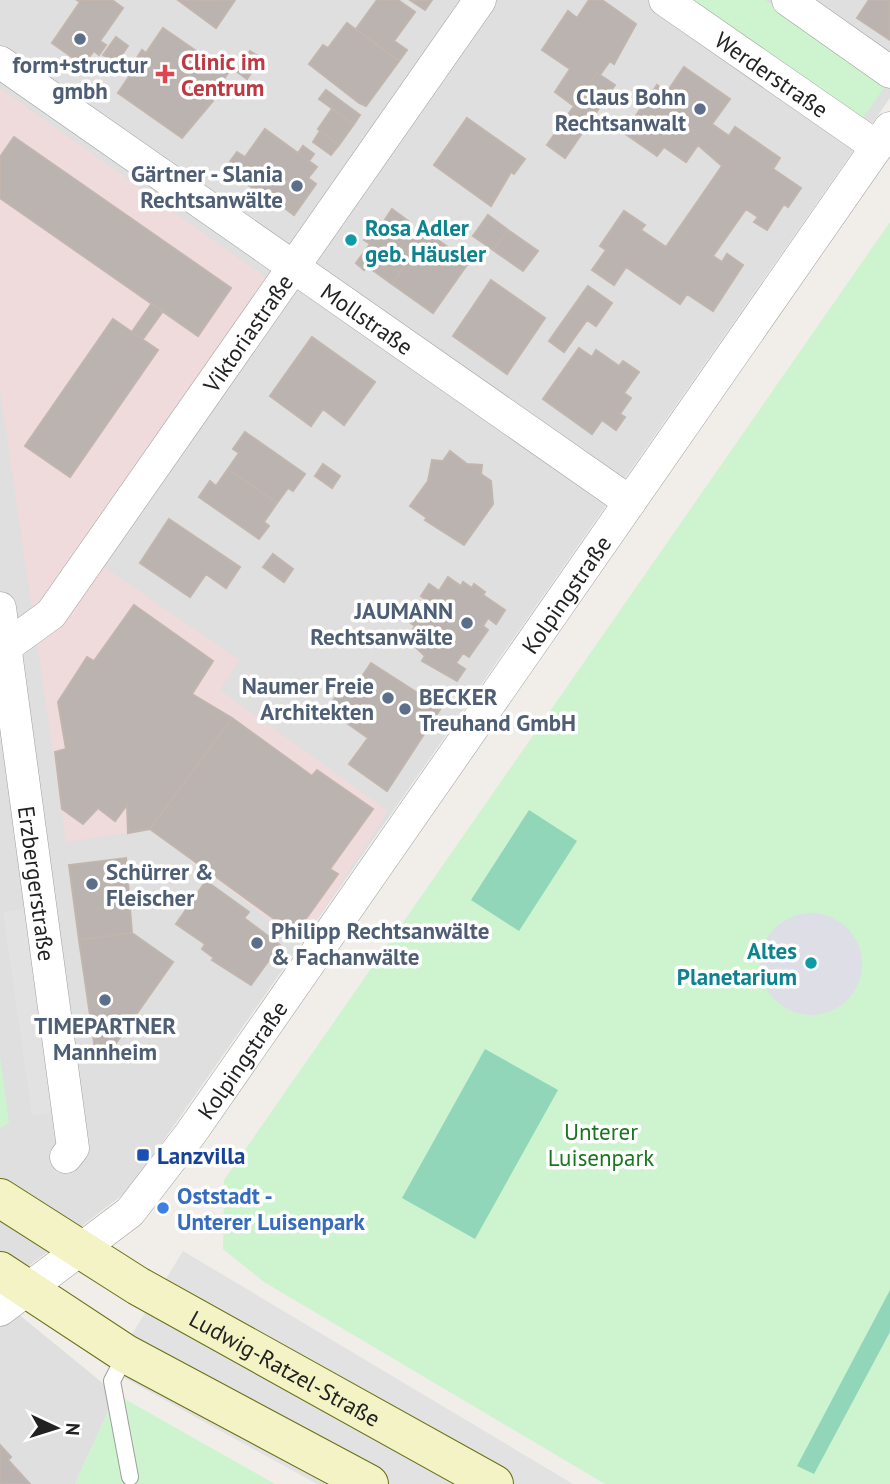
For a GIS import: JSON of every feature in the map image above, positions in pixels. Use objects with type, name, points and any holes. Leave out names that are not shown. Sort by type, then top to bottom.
[{"type":"street","name":"Viktoriastraße","points":[[3,649],[51,614],[480,0]]},
{"type":"street","name":"Werderstraße","points":[[665,0],[883,137]]},
{"type":"street","points":[[788,0],[890,72]]},
{"type":"street","name":"Mollstraße","points":[[0,62],[630,502]]},
{"type":"street","name":"Kolpingstraße","points":[[9,1290],[78,1249],[130,1212],[191,1133],[883,137]]},
{"type":"street","name":"Erzbergerstraße","points":[[0,608],[11,767],[73,1148],[66,1157]]},
{"type":"street","name":"Ludwig-Ratzel-Straße","points":[[0,1198],[149,1293],[494,1484]]},
{"type":"street","points":[[9,1290],[369,1484]]},
{"type":"lane","points":[[126,1354],[112,1381],[130,1477]]},
{"type":"shaded area","points":[[0,0],[890,0],[890,98],[129,1190],[0,1288]]},
{"type":"shaded area","points":[[0,88],[275,284],[81,551],[239,660],[220,690],[388,811],[301,944],[150,829],[66,842],[0,390]]},
{"type":"shaded area","points":[[27,908],[57,1112],[32,1116],[3,912]]},
{"type":"shaded area","name":"Altes Planetarium","points":[[811,913],[831,917],[847,928],[858,944],[862,964],[858,984],[847,1000],[831,1011],[811,1015],[791,1011],[775,1000],[764,984],[760,964],[764,944],[775,928],[791,917]]},
{"type":"shaded area","points":[[183,1251],[573,1484],[317,1484],[110,1370]]},
{"type":"shaded area","points":[[0,1299],[116,1394],[75,1484],[0,1484]]},
{"type":"green space","points":[[685,0],[765,0],[886,85],[860,122]]},
{"type":"green space","name":"Unterer Luisenpark","points":[[890,222],[890,1484],[605,1484],[264,1282],[223,1249],[224,1180]]},
{"type":"green space","points":[[529,810],[577,841],[519,931],[471,900]]},
{"type":"green space","points":[[485,1049],[558,1090],[475,1239],[402,1198]]},
{"type":"green space","points":[[0,1057],[9,1123],[0,1128]]},
{"type":"green space","points":[[890,1290],[890,1332],[814,1474],[797,1466]]},
{"type":"green space","points":[[116,1394],[275,1484],[75,1484]]},
{"type":"building","points":[[77,0],[112,0],[123,8],[100,41],[106,45],[99,55],[94,51],[83,65],[52,43],[80,2]]},
{"type":"building","points":[[178,0],[208,1],[235,0],[216,28]]},
{"type":"building","points":[[377,0],[398,0],[415,12],[394,41],[407,50],[399,61],[356,29]]},
{"type":"building","points":[[410,0],[432,0],[425,10]]},
{"type":"building","points":[[589,0],[602,0],[636,24],[614,64],[610,61],[600,75],[597,73],[574,106],[555,92],[570,69],[542,50],[568,11],[577,18]]},
{"type":"building","points":[[869,0],[890,0],[890,40],[857,18]]},
{"type":"building","points":[[347,23],[399,61],[366,106],[309,64],[323,45],[328,48]]},
{"type":"building","points":[[163,28],[228,73],[210,99],[213,101],[182,138],[118,93],[134,69],[131,67],[142,50],[146,53]]},
{"type":"building","points":[[116,37],[128,46],[116,63],[103,55]]},
{"type":"building","points":[[250,51],[261,58],[247,79],[236,71]]},
{"type":"building","points":[[684,67],[730,99],[712,124],[729,136],[735,127],[780,158],[773,169],[801,188],[788,207],[784,204],[767,230],[754,222],[758,217],[746,209],[713,256],[722,262],[727,254],[743,265],[713,311],[687,294],[680,304],[626,267],[614,285],[592,270],[606,250],[600,246],[624,211],[645,225],[641,230],[666,247],[722,166],[698,145],[686,162],[664,147],[657,156],[624,133],[657,85],[667,92]]},
{"type":"building","points":[[597,73],[615,85],[565,158],[547,145]]},
{"type":"building","points":[[326,90],[360,115],[354,124],[319,99]]},
{"type":"building","points":[[332,109],[354,124],[339,145],[318,129]]},
{"type":"building","points":[[467,118],[525,159],[514,174],[511,172],[491,206],[434,165]]},
{"type":"building","points":[[265,129],[298,153],[303,146],[314,154],[309,161],[317,167],[308,178],[316,184],[294,215],[271,198],[269,201],[226,167],[237,152],[245,157]]},
{"type":"building","points":[[320,131],[339,145],[331,155],[313,142]]},
{"type":"building","points":[[14,137],[231,288],[198,336],[0,198],[0,157]]},
{"type":"building","points":[[392,209],[411,223],[408,228],[424,239],[392,284],[367,266],[364,270],[356,263],[370,244],[364,240],[378,220],[382,224]]},
{"type":"building","points":[[488,215],[508,230],[493,250],[473,236]]},
{"type":"building","points":[[508,230],[538,251],[523,271],[493,250]]},
{"type":"building","points":[[428,233],[469,262],[433,313],[392,284]]},
{"type":"building","points":[[491,280],[545,318],[507,374],[453,336]]},
{"type":"building","points":[[588,286],[612,303],[596,326],[587,320],[564,352],[549,341]]},
{"type":"building","points":[[152,303],[163,311],[143,339],[132,332]]},
{"type":"building","points":[[113,319],[158,350],[70,477],[25,446]]},
{"type":"building","points":[[312,337],[375,382],[344,425],[323,409],[311,426],[270,396]]},
{"type":"building","points":[[579,348],[592,357],[596,350],[619,366],[623,361],[639,372],[624,393],[631,398],[620,414],[625,417],[616,430],[602,420],[592,434],[543,399]]},
{"type":"building","points":[[245,432],[305,474],[293,491],[288,488],[277,503],[228,469],[239,453],[233,449]]},
{"type":"building","points":[[450,451],[467,464],[482,465],[481,474],[491,481],[493,504],[464,545],[425,520],[427,518],[410,506],[428,481],[432,460],[443,461]]},
{"type":"building","points":[[323,464],[340,476],[332,488],[315,476]]},
{"type":"building","points":[[228,469],[277,503],[264,522],[269,526],[259,539],[199,497],[210,481],[216,486]]},
{"type":"building","points":[[169,519],[240,567],[226,588],[206,574],[190,597],[140,563]]},
{"type":"building","points":[[273,554],[293,569],[284,582],[263,567]]},
{"type":"building","points":[[448,577],[461,586],[463,582],[472,588],[474,584],[485,592],[483,595],[505,610],[496,624],[488,618],[483,626],[488,630],[469,657],[463,653],[456,663],[465,669],[457,681],[422,661],[425,656],[407,639],[415,626],[405,619],[413,607],[419,610],[426,600],[421,596],[429,584],[439,591]]},
{"type":"building","points":[[134,605],[213,661],[192,694],[232,718],[150,829],[128,833],[127,805],[115,821],[98,808],[83,824],[62,809],[55,752],[66,749],[58,702],[87,657],[94,661]]},
{"type":"building","points":[[371,663],[441,708],[387,791],[349,764],[368,738],[327,709],[344,685],[353,690]]},
{"type":"building","points":[[232,718],[312,776],[317,770],[373,809],[330,869],[338,874],[295,934],[150,829]]},
{"type":"building","points":[[126,858],[132,933],[79,940],[69,865]]},
{"type":"building","points":[[206,881],[249,912],[244,918],[280,945],[251,985],[212,960],[214,958],[202,949],[205,944],[176,924]]},
{"type":"building","points":[[132,933],[173,962],[114,1046],[95,1049],[79,940]]},
{"type":"building","points":[[0,1445],[11,1457],[8,1460],[30,1484],[0,1484]]},
{"type":"place","name":"form+structur gmbh","points":[[80,39]]},
{"type":"place","name":"Clinic im Centrum","points":[[165,74]]},
{"type":"place","name":"Claus Bohn Rechtsanwalt","points":[[700,109]]},
{"type":"place","name":"Gärtner - Slania Rechtsanwälte","points":[[297,186]]},
{"type":"place","name":"Rosa Adler geb. Häusler","points":[[351,240]]},
{"type":"place","name":"JAUMANN Rechtsanwälte","points":[[467,623]]},
{"type":"place","name":"Naumer Freie Architekten","points":[[388,698]]},
{"type":"place","name":"BECKER Treuhand GmbH","points":[[405,709]]},
{"type":"place","name":"Schürrer & Fleischer","points":[[92,884]]},
{"type":"place","name":"Philipp Rechtsanwälte & Fachanwälte","points":[[257,943]]},
{"type":"place","name":"Altes Planetarium","points":[[811,963]]},
{"type":"place","name":"TIMEPARTNER Mannheim","points":[[105,1000]]},
{"type":"place","name":"Lanzvilla","points":[[143,1155]]},
{"type":"place","name":"Oststadt - Unterer Luisenpark","points":[[163,1208]]}]
